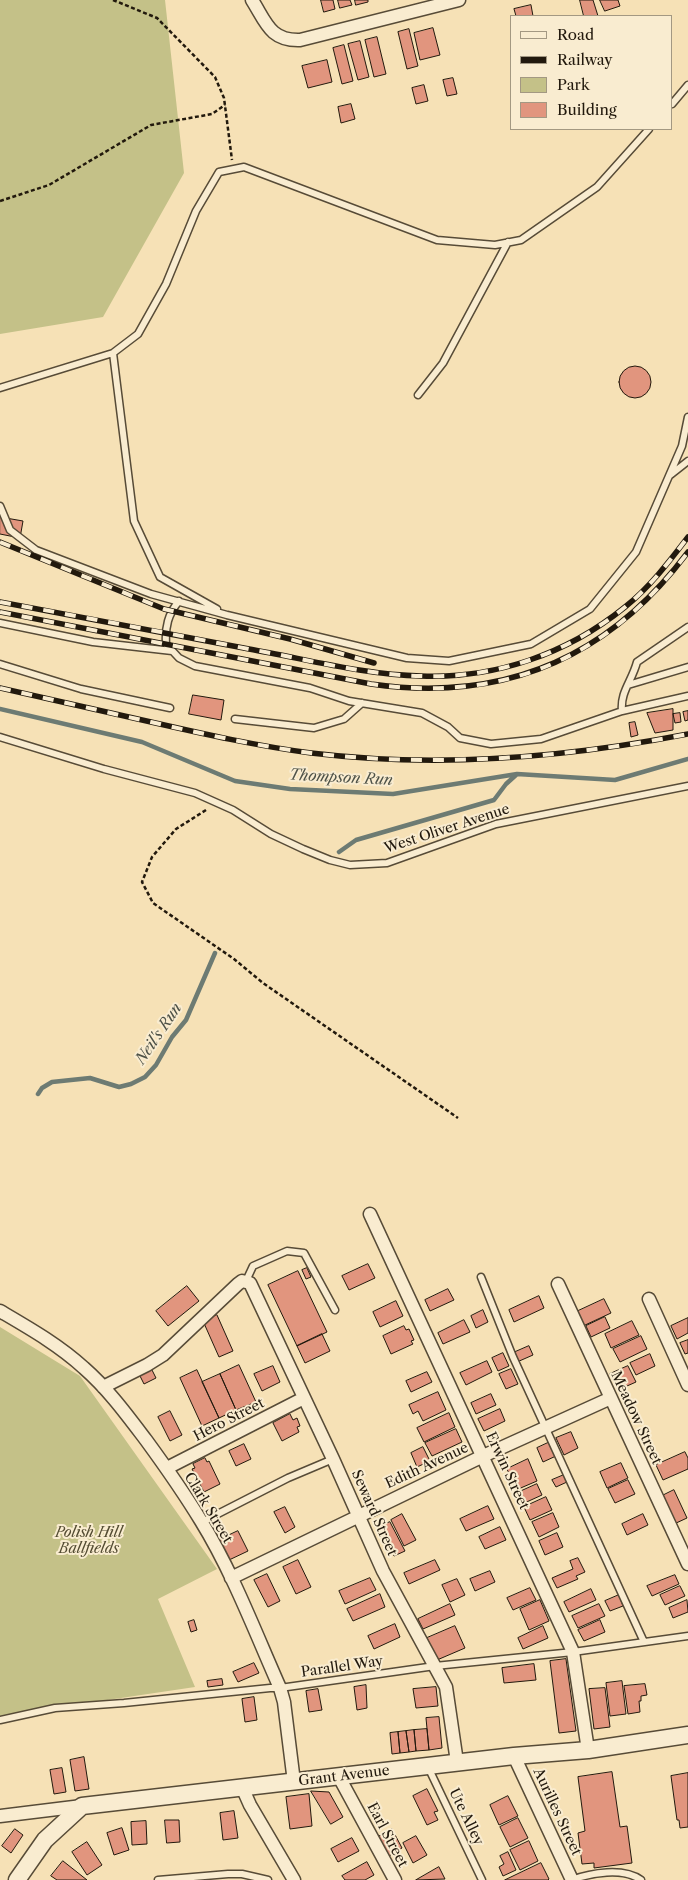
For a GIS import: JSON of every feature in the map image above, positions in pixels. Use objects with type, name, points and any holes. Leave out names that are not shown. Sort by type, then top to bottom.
[{"type":"street","points":[[252,0],[272,32],[279,38],[300,40],[459,0]]},
{"type":"street","name":"Erwin Street","points":[[370,1214],[573,1652],[588,1750]]},
{"type":"street","points":[[104,1387],[163,1355],[222,1297],[238,1284],[246,1281]]},
{"type":"street","name":"Seward Street","points":[[246,1281],[253,1287],[383,1571],[446,1687],[457,1762]]},
{"type":"street","name":"Meadow Street","points":[[558,1284],[611,1398],[685,1548],[688,1564]]},
{"type":"street","points":[[649,1299],[688,1385]]},
{"type":"street","name":"Clark Street","points":[[0,1310],[65,1353],[104,1387],[166,1468],[202,1522],[231,1578],[280,1688],[284,1702],[294,1782]]},
{"type":"street","name":"Hero Street","points":[[166,1468],[304,1398]]},
{"type":"street","name":"Edith Avenue","points":[[231,1578],[483,1456],[611,1398]]},
{"type":"street","name":"Grant Avenue","points":[[0,1816],[242,1786],[294,1782],[514,1756],[588,1750],[688,1735]]},
{"type":"street","name":"Aurilles Street","points":[[514,1756],[572,1880]]},
{"type":"street","name":"Earl Street","points":[[339,1777],[395,1880]]},
{"type":"street","points":[[242,1786],[288,1878]]},
{"type":"street","points":[[17,1880],[45,1840],[82,1806]]},
{"type":"lane","points":[[673,103],[688,86]]},
{"type":"lane","points":[[0,393],[0,388],[113,353],[138,334],[166,284],[196,211],[219,172],[244,168],[437,240],[495,245],[521,240],[597,187],[648,130]]},
{"type":"lane","points":[[418,396],[443,363],[508,242]]},
{"type":"lane","points":[[113,353],[134,521],[160,577],[227,615]]},
{"type":"lane","points":[[0,506],[10,530],[36,550],[152,594],[227,615],[407,658],[449,661],[531,644],[590,609],[636,552],[682,446],[688,417]]},
{"type":"lane","points":[[668,477],[688,461]]},
{"type":"lane","points":[[178,601],[171,611],[165,633],[166,644],[179,658],[195,666],[310,688],[350,701],[422,713],[448,727],[460,738],[491,744],[541,739],[622,711],[688,696]]},
{"type":"lane","points":[[0,623],[92,642],[172,651]]},
{"type":"lane","points":[[622,711],[620,700],[637,662],[688,627]]},
{"type":"lane","points":[[0,664],[81,689],[170,708]]},
{"type":"lane","points":[[628,685],[688,667]]},
{"type":"lane","points":[[234,719],[314,728],[344,719],[362,703]]},
{"type":"lane","name":"West Oliver Avenue","points":[[0,738],[104,769],[195,793],[217,802],[271,834],[330,860],[350,865],[387,863],[406,858],[496,824],[688,786]]},
{"type":"lane","points":[[246,1281],[253,1266],[287,1251],[304,1253],[335,1310]]},
{"type":"lane","points":[[481,1277],[509,1348],[644,1642]]},
{"type":"lane","points":[[202,1522],[288,1478],[333,1459]]},
{"type":"lane","name":"Parallel Way","points":[[0,1720],[55,1708],[124,1703],[263,1688],[280,1688],[435,1666],[573,1652],[688,1636]]},
{"type":"lane","name":"Ute Alley","points":[[427,1766],[482,1880]]},
{"type":"lane","points":[[572,1880],[588,1874],[617,1873],[635,1876],[641,1880]]},
{"type":"lane","points":[[158,1880],[242,1874],[268,1880]]},
{"type":"path","points":[[113,0],[157,18],[215,77],[224,98],[233,169]]},
{"type":"path","points":[[0,200],[49,185],[151,125],[212,114],[225,106]]},
{"type":"path","points":[[217,802],[176,829],[152,857],[142,882],[153,903],[234,959],[263,983],[458,1118]]},
{"type":"green space","points":[[0,0],[165,0],[184,173],[103,317],[0,334]]},
{"type":"green space","name":"Polish Hill Ballfields","points":[[0,1327],[80,1376],[217,1569],[158,1599],[195,1687],[0,1716]]},
{"type":"building","points":[[321,0],[333,0],[335,9],[324,12]]},
{"type":"building","points":[[338,0],[350,0],[352,5],[340,8]]},
{"type":"building","points":[[355,0],[368,0],[368,2],[356,5]]},
{"type":"building","points":[[580,0],[593,0],[598,15],[584,15]]},
{"type":"building","points":[[600,0],[618,0],[620,6],[605,11]]},
{"type":"building","points":[[531,5],[533,15],[516,15],[514,9]]},
{"type":"building","points":[[433,28],[440,55],[420,60],[414,33]]},
{"type":"building","points":[[409,29],[418,66],[407,69],[398,32]]},
{"type":"building","points":[[377,37],[386,74],[374,77],[365,40]]},
{"type":"building","points":[[360,41],[369,77],[358,80],[348,44]]},
{"type":"building","points":[[344,45],[353,81],[342,84],[333,48]]},
{"type":"building","points":[[327,60],[332,82],[308,88],[302,66]]},
{"type":"building","points":[[453,78],[457,94],[447,96],[443,80]]},
{"type":"building","points":[[424,85],[428,101],[416,104],[412,88]]},
{"type":"building","points":[[351,104],[355,119],[341,123],[338,107]]},
{"type":"building","points":[[635,366],[641,367],[646,371],[650,376],[650,388],[646,393],[641,397],[635,398],[629,397],[624,393],[620,388],[619,382],[620,376],[624,371],[629,367]]},
{"type":"building","points":[[0,517],[23,521],[20,538],[0,534]]},
{"type":"building","points":[[193,695],[224,700],[221,720],[189,714]]},
{"type":"building","points":[[673,709],[673,730],[655,733],[647,713]]},
{"type":"building","points":[[688,711],[688,720],[685,721],[683,712]]},
{"type":"building","points":[[680,713],[681,722],[675,723],[673,714]]},
{"type":"building","points":[[635,722],[638,735],[631,737],[629,723]]},
{"type":"building","points":[[368,1264],[375,1278],[349,1290],[342,1276]]},
{"type":"building","points":[[307,1268],[311,1277],[306,1279],[302,1270]]},
{"type":"building","points":[[298,1271],[327,1332],[297,1346],[268,1285]]},
{"type":"building","points":[[187,1286],[199,1301],[168,1326],[156,1311]]},
{"type":"building","points":[[448,1289],[454,1300],[430,1311],[425,1300]]},
{"type":"building","points":[[539,1296],[544,1308],[514,1322],[509,1310]]},
{"type":"building","points":[[604,1299],[611,1313],[583,1326],[576,1312]]},
{"type":"building","points":[[396,1301],[403,1316],[380,1327],[373,1312]]},
{"type":"building","points":[[483,1310],[488,1322],[476,1328],[471,1316]]},
{"type":"building","points":[[217,1315],[233,1351],[219,1357],[203,1321]]},
{"type":"building","points":[[605,1317],[610,1328],[591,1337],[586,1326]]},
{"type":"building","points":[[688,1318],[688,1333],[677,1339],[671,1326]]},
{"type":"building","points":[[464,1320],[470,1332],[443,1344],[438,1333]]},
{"type":"building","points":[[632,1321],[639,1335],[611,1348],[605,1334]]},
{"type":"building","points":[[404,1326],[406,1330],[409,1329],[414,1340],[411,1341],[413,1344],[391,1354],[383,1336]]},
{"type":"building","points":[[322,1334],[330,1351],[305,1363],[297,1346]]},
{"type":"building","points":[[641,1336],[647,1349],[620,1362],[613,1349]]},
{"type":"building","points":[[688,1340],[688,1353],[685,1354],[680,1343]]},
{"type":"building","points":[[529,1346],[533,1355],[517,1362],[513,1353]]},
{"type":"building","points":[[503,1353],[509,1366],[498,1371],[492,1358]]},
{"type":"building","points":[[650,1354],[655,1366],[636,1375],[630,1363]]},
{"type":"building","points":[[487,1361],[492,1372],[466,1385],[460,1373]]},
{"type":"building","points":[[239,1365],[256,1402],[236,1410],[220,1374]]},
{"type":"building","points":[[273,1366],[280,1382],[262,1391],[254,1374]]},
{"type":"building","points":[[628,1366],[636,1382],[618,1390],[610,1374]]},
{"type":"building","points":[[511,1369],[518,1384],[506,1389],[499,1374]]},
{"type":"building","points":[[152,1370],[156,1378],[144,1384],[140,1376]]},
{"type":"building","points":[[197,1370],[219,1418],[202,1426],[180,1378]]},
{"type":"building","points":[[427,1372],[432,1382],[411,1392],[406,1381]]},
{"type":"building","points":[[220,1374],[236,1410],[219,1418],[202,1382]]},
{"type":"building","points":[[438,1392],[446,1410],[423,1421],[418,1411],[413,1414],[409,1405]]},
{"type":"building","points":[[491,1394],[496,1405],[476,1414],[471,1403]]},
{"type":"building","points":[[500,1409],[505,1421],[484,1431],[478,1419]]},
{"type":"building","points":[[170,1411],[182,1435],[170,1441],[158,1417]]},
{"type":"building","points":[[449,1413],[455,1427],[424,1442],[417,1428]]},
{"type":"building","points":[[290,1414],[293,1420],[297,1418],[300,1426],[297,1427],[299,1432],[282,1441],[273,1423]]},
{"type":"building","points":[[456,1429],[462,1442],[432,1456],[425,1443]]},
{"type":"building","points":[[571,1432],[578,1448],[564,1455],[556,1438]]},
{"type":"building","points":[[550,1442],[556,1456],[543,1462],[537,1448]]},
{"type":"building","points":[[244,1444],[251,1459],[236,1466],[229,1451]]},
{"type":"building","points":[[423,1447],[430,1461],[417,1467],[411,1453]]},
{"type":"building","points":[[685,1452],[688,1458],[688,1469],[663,1480],[656,1465]]},
{"type":"building","points":[[205,1458],[207,1462],[209,1461],[220,1484],[204,1492],[192,1469],[195,1468],[193,1464]]},
{"type":"building","points":[[528,1459],[537,1481],[516,1490],[507,1469]]},
{"type":"building","points":[[621,1463],[628,1478],[607,1488],[600,1472]]},
{"type":"building","points":[[564,1475],[567,1482],[556,1487],[552,1480]]},
{"type":"building","points":[[628,1480],[635,1494],[615,1503],[608,1489]]},
{"type":"building","points":[[537,1484],[542,1495],[520,1505],[515,1494]]},
{"type":"building","points":[[674,1490],[687,1518],[674,1524],[662,1496]]},
{"type":"building","points":[[546,1497],[552,1510],[530,1520],[524,1507]]},
{"type":"building","points":[[488,1506],[494,1519],[466,1531],[460,1519]]},
{"type":"building","points":[[285,1507],[295,1527],[285,1533],[274,1512]]},
{"type":"building","points":[[553,1513],[559,1527],[539,1537],[532,1522]]},
{"type":"building","points":[[402,1514],[416,1540],[404,1546],[391,1520]]},
{"type":"building","points":[[643,1514],[648,1525],[627,1535],[622,1524]]},
{"type":"building","points":[[390,1522],[405,1551],[394,1556],[379,1527]]},
{"type":"building","points":[[500,1527],[506,1540],[485,1549],[479,1537]]},
{"type":"building","points":[[238,1531],[248,1551],[229,1560],[219,1540]]},
{"type":"building","points":[[557,1533],[563,1547],[545,1555],[539,1541]]},
{"type":"building","points":[[578,1558],[585,1572],[576,1576],[578,1579],[557,1588],[552,1578],[573,1569],[570,1561]]},
{"type":"building","points":[[298,1560],[311,1587],[296,1594],[283,1567]]},
{"type":"building","points":[[435,1560],[440,1570],[409,1584],[404,1573]]},
{"type":"building","points":[[490,1571],[495,1582],[475,1591],[470,1579]]},
{"type":"building","points":[[267,1574],[280,1601],[268,1607],[254,1580]]},
{"type":"building","points":[[675,1575],[679,1584],[652,1596],[647,1586]]},
{"type":"building","points":[[370,1578],[376,1590],[345,1604],[339,1591]]},
{"type":"building","points":[[457,1579],[465,1595],[450,1602],[442,1585]]},
{"type":"building","points":[[680,1586],[685,1596],[665,1605],[660,1595]]},
{"type":"building","points":[[530,1588],[536,1600],[513,1610],[507,1598]]},
{"type":"building","points":[[591,1589],[596,1600],[569,1612],[564,1602]]},
{"type":"building","points":[[380,1594],[385,1607],[353,1621],[347,1609]]},
{"type":"building","points":[[619,1595],[623,1606],[610,1611],[605,1601]]},
{"type":"building","points":[[540,1600],[549,1621],[529,1630],[520,1609]]},
{"type":"building","points":[[687,1600],[688,1612],[673,1618],[669,1608]]},
{"type":"building","points":[[450,1604],[455,1615],[423,1629],[418,1619]]},
{"type":"building","points":[[599,1604],[605,1616],[578,1628],[572,1616]]},
{"type":"building","points":[[194,1620],[197,1630],[191,1632],[188,1622]]},
{"type":"building","points":[[600,1620],[605,1632],[584,1641],[578,1630]]},
{"type":"building","points":[[395,1624],[400,1637],[374,1649],[368,1636]]},
{"type":"building","points":[[455,1626],[465,1648],[437,1660],[427,1638]]},
{"type":"building","points":[[543,1626],[548,1638],[523,1649],[518,1638]]},
{"type":"building","points":[[566,1659],[576,1731],[559,1733],[550,1661]]},
{"type":"building","points":[[254,1663],[259,1673],[238,1682],[233,1672]]},
{"type":"building","points":[[534,1664],[536,1680],[504,1683],[502,1668]]},
{"type":"building","points":[[222,1679],[223,1685],[208,1687],[207,1681]]},
{"type":"building","points":[[622,1681],[626,1714],[610,1716],[606,1683]]},
{"type":"building","points":[[645,1684],[647,1695],[641,1696],[641,1701],[639,1701],[640,1712],[628,1714],[624,1686]]},
{"type":"building","points":[[366,1685],[367,1708],[357,1710],[354,1687]]},
{"type":"building","points":[[436,1687],[438,1706],[416,1708],[413,1689]]},
{"type":"building","points":[[605,1688],[610,1727],[594,1729],[589,1689]]},
{"type":"building","points":[[318,1689],[322,1710],[309,1712],[306,1691]]},
{"type":"building","points":[[254,1697],[257,1720],[245,1722],[242,1699]]},
{"type":"building","points":[[439,1717],[442,1748],[429,1750],[426,1718]]},
{"type":"building","points":[[427,1729],[429,1750],[416,1751],[414,1730]]},
{"type":"building","points":[[414,1730],[416,1751],[409,1752],[406,1731]]},
{"type":"building","points":[[406,1731],[409,1752],[400,1753],[398,1732]]},
{"type":"building","points":[[398,1732],[400,1753],[392,1754],[390,1733]]},
{"type":"building","points":[[84,1757],[89,1789],[75,1791],[70,1760]]},
{"type":"building","points":[[62,1768],[66,1792],[54,1794],[50,1770]]},
{"type":"building","points":[[612,1772],[620,1827],[627,1826],[632,1863],[594,1868],[594,1863],[582,1864],[578,1833],[585,1831],[578,1777]]},
{"type":"building","points":[[688,1773],[688,1827],[680,1828],[679,1820],[677,1820],[671,1776]]},
{"type":"building","points":[[427,1789],[438,1811],[434,1812],[438,1820],[427,1825],[413,1796]]},
{"type":"building","points":[[311,1791],[329,1792],[343,1817],[331,1824]]},
{"type":"building","points":[[309,1794],[312,1826],[290,1829],[286,1797]]},
{"type":"building","points":[[508,1796],[518,1816],[499,1825],[490,1805]]},
{"type":"building","points":[[234,1811],[238,1838],[223,1840],[220,1813]]},
{"type":"building","points":[[518,1818],[528,1838],[510,1847],[500,1827]]},
{"type":"building","points":[[165,1820],[179,1820],[180,1842],[167,1843]]},
{"type":"building","points":[[146,1821],[147,1844],[132,1845],[131,1822]]},
{"type":"building","points":[[122,1828],[129,1850],[114,1855],[107,1833]]},
{"type":"building","points":[[15,1829],[23,1835],[11,1853],[2,1846]]},
{"type":"building","points":[[392,1829],[402,1848],[389,1856],[378,1837]]},
{"type":"building","points":[[416,1836],[427,1855],[413,1863],[403,1843]]},
{"type":"building","points":[[352,1838],[359,1851],[338,1862],[331,1849]]},
{"type":"building","points":[[529,1841],[538,1861],[520,1870],[510,1850]]},
{"type":"building","points":[[87,1842],[102,1865],[87,1875],[72,1852]]},
{"type":"building","points":[[508,1852],[516,1870],[503,1876],[499,1867],[504,1864],[500,1856]]},
{"type":"building","points":[[63,1861],[87,1880],[57,1880],[51,1876]]},
{"type":"building","points":[[367,1862],[374,1875],[365,1880],[345,1880],[342,1876]]},
{"type":"building","points":[[541,1863],[548,1880],[505,1880]]},
{"type":"building","points":[[439,1867],[445,1879],[416,1880]]},
{"type":"waterway","name":"Thompson Run","points":[[0,709],[142,742],[235,781],[290,789],[393,794],[517,774],[615,780],[688,759]]},
{"type":"waterway","name":"Neil's Run","points":[[339,852],[356,840],[494,800],[506,784],[516,775]]},
{"type":"waterway","name":"Neil's Run","points":[[38,1094],[42,1088],[52,1082],[90,1078],[119,1087],[131,1084],[145,1077],[156,1065],[172,1037],[186,1020],[215,953]]},
{"type":"railway","points":[[0,602],[357,670],[400,675],[449,676],[503,668],[529,660],[579,638],[603,624],[634,600],[688,537]]},
{"type":"railway","points":[[0,542],[164,609],[290,639],[374,663]]},
{"type":"railway","points":[[0,612],[371,684],[419,688],[465,686],[508,679],[549,665],[587,646],[623,620],[657,589],[688,552]]},
{"type":"railway","points":[[0,688],[251,743],[311,753],[358,757],[405,760],[453,760],[548,755],[688,734]]}]
